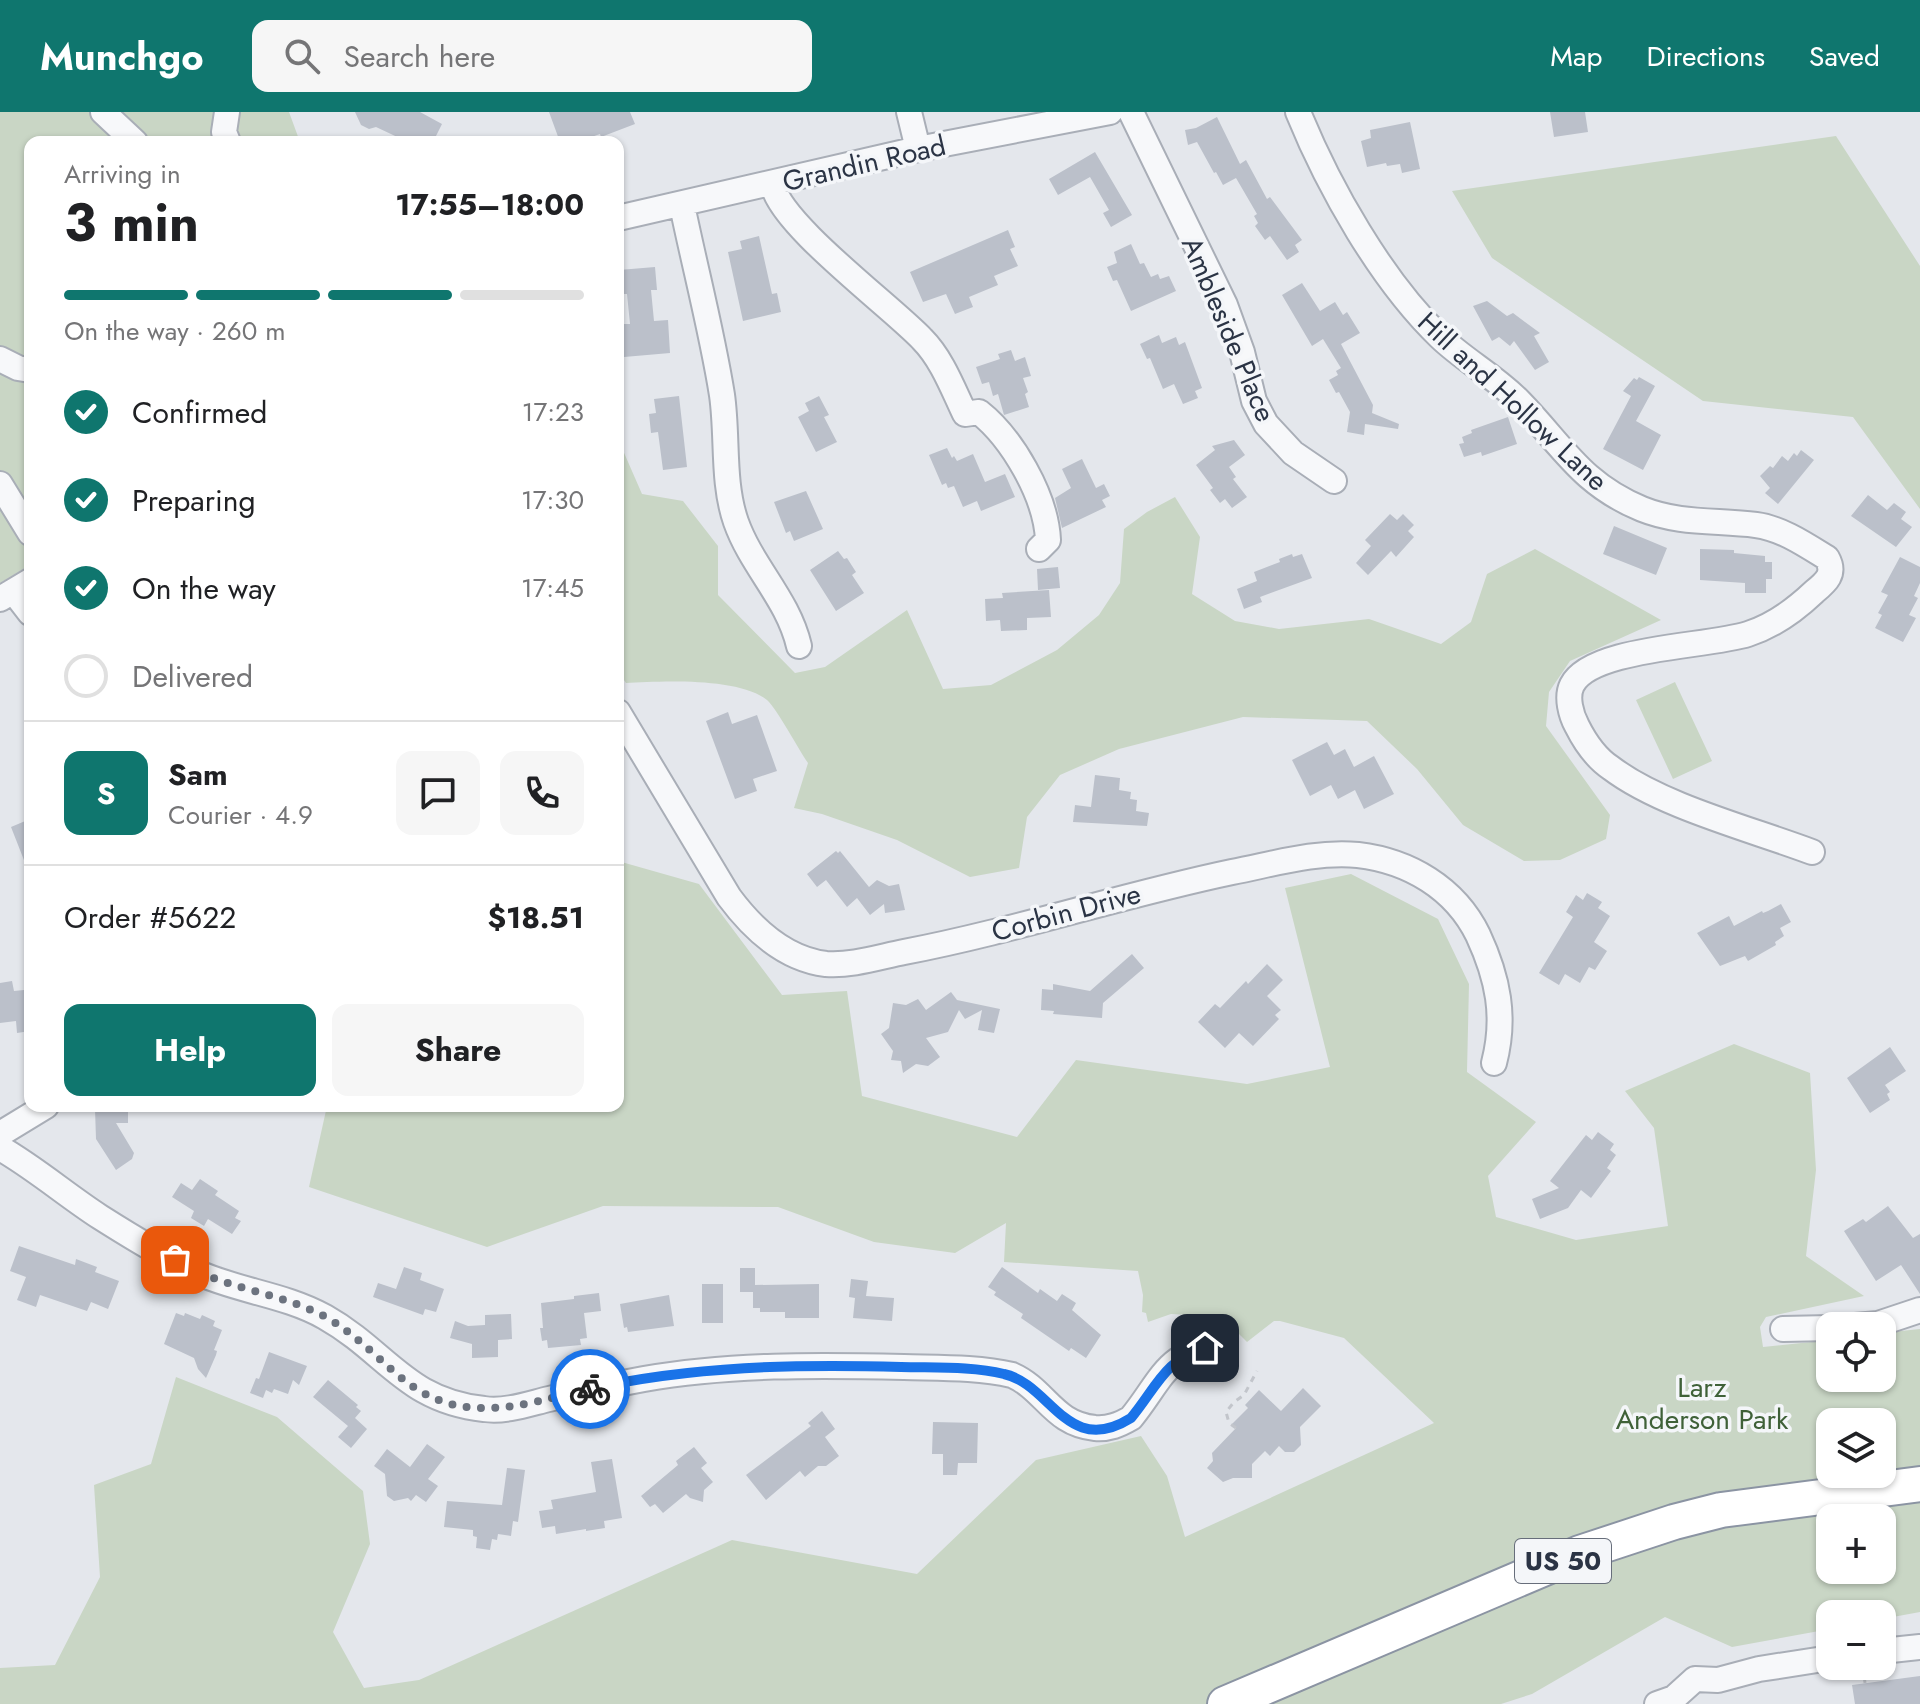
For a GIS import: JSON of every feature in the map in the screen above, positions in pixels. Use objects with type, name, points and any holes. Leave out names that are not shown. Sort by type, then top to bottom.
[{"type":"highway","name":"US 50","points":[[1225,1704],[1580,1553],[1659,1527],[1721,1510],[1920,1484]]},
{"type":"street","points":[[103,112],[129,136]]},
{"type":"street","points":[[226,136],[227,112]]},
{"type":"street","points":[[909,112],[918,149]]},
{"type":"street","name":"Grandin Road","points":[[624,217],[918,149],[1110,112]]},
{"type":"street","name":"Ambleside Place","points":[[1131,112],[1225,305],[1242,352],[1254,401],[1266,424],[1293,453],[1334,481]]},
{"type":"street","name":"Hill and Hollow Lane","points":[[1298,112],[1334,192],[1412,305],[1466,361],[1493,378],[1517,399],[1569,460],[1594,482],[1644,510],[1697,522],[1758,525],[1801,542],[1827,558],[1831,571],[1829,579],[1778,620],[1730,640],[1624,657],[1594,665],[1582,673],[1570,692],[1573,719],[1594,752],[1610,768],[1657,795],[1812,852]]},
{"type":"street","points":[[773,184],[774,191],[796,222],[925,341],[945,371],[965,414],[979,412],[997,426],[1033,484],[1048,529],[1048,540],[1039,549]]},
{"type":"street","points":[[682,205],[722,395],[732,510],[745,544],[785,606],[799,646]]},
{"type":"street","points":[[0,359],[24,369]]},
{"type":"street","points":[[0,484],[24,523]]},
{"type":"street","name":"Corbin Drive","points":[[624,722],[729,897],[761,933],[803,957],[826,964],[853,962],[946,944],[1168,885],[1312,856],[1360,855],[1401,866],[1448,892],[1476,931],[1489,959],[1501,1004],[1500,1043],[1494,1063]]},
{"type":"street","points":[[0,1134],[36,1112]]},
{"type":"street","points":[[0,1148],[100,1217],[192,1270],[222,1283],[293,1302],[323,1316],[350,1332],[419,1390],[468,1407],[488,1410],[513,1408],[605,1386],[690,1373],[800,1366],[930,1368],[1012,1375],[1024,1380],[1064,1419],[1083,1427],[1101,1428],[1131,1418],[1176,1360],[1205,1348],[1224,1351]]},
{"type":"street","points":[[1896,1318],[1920,1310]]},
{"type":"street","points":[[1783,1329],[1816,1328]]},
{"type":"street","points":[[1896,1650],[1920,1647]]},
{"type":"street","points":[[1669,1702],[1695,1679],[1718,1680],[1759,1669],[1816,1660]]},
{"type":"path","points":[[1236,1428],[1229,1423],[1226,1412],[1244,1395],[1257,1371]]},
{"type":"green space","points":[[0,112],[289,112],[298,136],[24,136],[24,569],[0,583]]},
{"type":"green space","points":[[1836,136],[1920,266],[1920,509],[1853,417],[1703,401],[1492,258],[1452,191]]},
{"type":"green space","points":[[624,453],[642,494],[683,501],[718,546],[718,595],[795,673],[825,667],[907,610],[943,689],[991,685],[1057,650],[1099,615],[1120,583],[1124,529],[1175,497],[1200,537],[1192,594],[1235,621],[1279,629],[1369,619],[1441,644],[1471,622],[1487,574],[1535,549],[1661,620],[1570,661],[1549,692],[1546,726],[1610,815],[1606,839],[1560,860],[1524,861],[1463,825],[1417,769],[1367,721],[1243,717],[1119,749],[1060,775],[1027,817],[1019,868],[970,877],[897,840],[822,814],[794,808],[808,763],[767,700],[738,687],[719,684],[678,681],[626,683]]},
{"type":"green space","points":[[1675,682],[1712,761],[1673,779],[1636,700]]},
{"type":"green space","name":"Larz Anderson Park","points":[[624,863],[699,884],[782,995],[847,991],[862,1096],[1017,1137],[1076,1060],[1247,1084],[1330,1067],[1285,888],[1351,874],[1438,919],[1469,984],[1467,1072],[1536,1122],[1488,1176],[1496,1217],[1576,1240],[1668,1226],[1654,1128],[1625,1091],[1734,1044],[1810,1073],[1816,1170],[1806,1256],[1864,1296],[1766,1317],[1760,1327],[1763,1347],[1816,1341],[1816,1392],[1896,1392],[1896,1332],[1920,1329],[1920,1612],[1896,1616],[1896,1600],[1816,1600],[1816,1632],[1732,1647],[1665,1617],[1532,1694],[1501,1704],[0,1704],[0,1668],[55,1665],[100,1577],[94,1485],[151,1464],[176,1377],[277,1417],[363,1491],[370,1544],[333,1632],[364,1688],[419,1680],[732,1540],[917,1574],[1036,1460],[1141,1436],[1167,1476],[1185,1537],[1434,1423],[1344,1338],[1274,1321],[1247,1342],[1222,1317],[1171,1314],[1148,1322],[1146,1313],[1142,1312],[1143,1295],[1138,1271],[1004,1262],[1006,1223],[955,1253],[874,1242],[778,1207],[603,1206],[487,1247],[309,1187],[326,1112],[624,1112]]},
{"type":"building","points":[[355,112],[420,112],[442,124],[436,136],[395,136],[376,127],[369,129],[361,125]]},
{"type":"building","points":[[549,112],[630,112],[635,124],[604,136],[558,136]]},
{"type":"building","points":[[1550,112],[1585,112],[1588,132],[1554,137]]},
{"type":"building","points":[[1217,117],[1240,164],[1246,160],[1267,199],[1270,197],[1302,240],[1295,245],[1299,252],[1287,260],[1270,236],[1265,240],[1255,226],[1258,223],[1254,216],[1257,214],[1236,178],[1223,185],[1197,142],[1188,145],[1185,130]]},
{"type":"building","points":[[1410,122],[1420,169],[1402,173],[1400,164],[1387,166],[1386,163],[1367,167],[1361,141],[1371,138],[1370,130]]},
{"type":"building","points":[[1095,152],[1132,215],[1111,227],[1103,213],[1109,210],[1090,177],[1058,195],[1049,179]]},
{"type":"building","points":[[1008,230],[1015,247],[1010,249],[1018,266],[994,276],[998,285],[969,297],[973,307],[955,314],[946,294],[923,302],[910,272]]},
{"type":"building","points":[[759,236],[772,294],[777,293],[781,312],[743,321],[728,252],[742,249],[740,241]]},
{"type":"building","points":[[1131,244],[1140,264],[1144,263],[1151,277],[1158,274],[1160,279],[1169,276],[1176,291],[1131,311],[1117,280],[1113,281],[1107,267],[1117,263],[1114,252]]},
{"type":"building","points":[[655,267],[657,290],[651,290],[654,321],[668,320],[670,353],[624,357],[624,324],[630,324],[627,294],[624,294],[624,270]]},
{"type":"building","points":[[1302,283],[1320,311],[1335,302],[1343,315],[1347,312],[1360,333],[1341,344],[1373,405],[1372,413],[1399,424],[1398,429],[1365,424],[1364,435],[1347,432],[1350,412],[1329,380],[1338,375],[1336,371],[1341,368],[1323,339],[1312,346],[1282,295]]},
{"type":"building","points":[[1487,301],[1507,316],[1513,313],[1540,333],[1534,336],[1549,362],[1535,370],[1514,341],[1510,346],[1499,337],[1492,341],[1473,306]]},
{"type":"building","points":[[1159,335],[1162,343],[1176,337],[1179,345],[1185,342],[1202,388],[1195,391],[1198,398],[1183,404],[1174,384],[1163,389],[1150,358],[1147,359],[1140,344]]},
{"type":"building","points":[[1011,350],[1015,361],[1025,357],[1031,376],[1023,378],[1029,407],[1004,415],[998,394],[993,396],[989,382],[982,384],[976,367],[1000,359],[998,354]]},
{"type":"building","points":[[1639,377],[1655,386],[1636,421],[1661,435],[1643,470],[1603,449],[1631,396],[1623,391],[1634,378],[1637,380]]},
{"type":"building","points":[[679,396],[687,467],[663,470],[658,432],[651,433],[649,414],[656,413],[654,399]]},
{"type":"building","points":[[819,396],[829,415],[824,417],[837,442],[816,452],[798,417],[809,411],[805,403]]},
{"type":"building","points":[[1508,417],[1517,444],[1482,456],[1481,452],[1464,457],[1459,444],[1464,443],[1462,437],[1472,433],[1471,430]]},
{"type":"building","points":[[1234,440],[1245,455],[1229,467],[1236,477],[1233,479],[1247,497],[1232,508],[1225,499],[1220,503],[1196,465],[1215,450],[1212,446]]},
{"type":"building","points":[[947,448],[957,461],[973,454],[985,482],[1005,474],[1015,497],[981,511],[977,501],[963,507],[954,486],[948,488],[946,483],[942,485],[929,455]]},
{"type":"building","points":[[1801,450],[1814,460],[1778,504],[1765,493],[1770,488],[1760,476],[1770,466],[1773,468],[1782,456],[1788,461]]},
{"type":"building","points":[[1082,459],[1096,488],[1104,484],[1110,496],[1102,500],[1106,507],[1062,528],[1055,498],[1071,488],[1062,469]]},
{"type":"building","points":[[806,491],[823,529],[794,541],[790,531],[786,533],[774,502]]},
{"type":"building","points":[[1868,495],[1887,510],[1894,503],[1906,512],[1901,519],[1912,527],[1896,547],[1851,516]]},
{"type":"building","points":[[1390,514],[1397,520],[1403,514],[1414,525],[1408,531],[1414,537],[1396,557],[1391,551],[1368,575],[1356,563],[1371,546],[1365,540]]},
{"type":"building","points":[[1614,526],[1667,548],[1656,575],[1603,554]]},
{"type":"building","points":[[1700,549],[1734,550],[1734,553],[1765,556],[1765,562],[1772,562],[1772,579],[1766,579],[1766,593],[1745,593],[1745,583],[1700,580]]},
{"type":"building","points":[[838,551],[856,572],[852,575],[864,593],[836,611],[810,570]]},
{"type":"building","points":[[1292,554],[1293,557],[1302,554],[1312,578],[1260,597],[1262,602],[1244,609],[1237,589],[1257,581],[1254,572]]},
{"type":"building","points":[[1900,557],[1920,567],[1920,583],[1914,596],[1918,598],[1909,615],[1916,618],[1903,642],[1875,628],[1882,615],[1878,613],[1888,595],[1881,592]]},
{"type":"building","points":[[1058,567],[1060,588],[1038,590],[1037,569]]},
{"type":"building","points":[[1049,590],[1051,617],[1027,618],[1027,630],[1001,631],[1000,620],[986,621],[985,599],[1003,598],[1002,593]]},
{"type":"building","points":[[728,712],[732,724],[757,715],[777,771],[753,779],[757,791],[735,799],[706,721]]},
{"type":"building","points":[[1327,742],[1334,755],[1345,749],[1354,767],[1374,756],[1394,794],[1364,809],[1355,790],[1338,799],[1331,785],[1310,796],[1292,760]]},
{"type":"building","points":[[1095,775],[1120,778],[1119,790],[1131,792],[1130,799],[1137,800],[1136,811],[1149,813],[1147,826],[1073,822],[1075,805],[1091,807]]},
{"type":"building","points":[[24,822],[24,860],[11,827]]},
{"type":"building","points":[[840,851],[869,887],[877,880],[889,886],[899,884],[905,910],[885,913],[884,904],[870,915],[857,898],[847,907],[826,880],[817,887],[807,874]]},
{"type":"building","points":[[1587,893],[1602,902],[1598,908],[1610,916],[1594,942],[1607,951],[1595,970],[1589,967],[1580,983],[1565,974],[1559,985],[1539,973],[1573,917],[1566,912],[1576,895],[1583,900]]},
{"type":"building","points":[[1781,904],[1791,922],[1780,928],[1784,936],[1775,942],[1776,945],[1748,961],[1745,956],[1720,966],[1697,933],[1729,916],[1734,926]]},
{"type":"building","points":[[1132,954],[1144,968],[1103,1003],[1102,1018],[1053,1014],[1054,1011],[1041,1010],[1042,989],[1053,990],[1053,984],[1090,991]]},
{"type":"building","points":[[1267,964],[1283,980],[1267,996],[1281,1010],[1275,1015],[1279,1019],[1253,1046],[1239,1033],[1225,1048],[1198,1022],[1215,1004],[1220,1008]]},
{"type":"building","points":[[12,981],[14,991],[24,990],[24,1032],[17,1033],[16,1021],[0,1023],[0,983]]},
{"type":"building","points":[[951,992],[957,1000],[1000,1009],[994,1033],[978,1030],[982,1010],[965,1019],[959,1010],[948,1032],[926,1038],[940,1057],[928,1066],[916,1064],[903,1073],[901,1061],[891,1060],[893,1051],[881,1034],[889,1028],[893,1003],[906,1005],[918,999],[926,1010]]},
{"type":"building","points":[[1890,1047],[1906,1071],[1885,1085],[1890,1092],[1887,1094],[1890,1100],[1870,1113],[1847,1078]]},
{"type":"building","points":[[95,1112],[128,1112],[128,1123],[116,1123],[134,1153],[132,1159],[116,1170],[96,1139]]},
{"type":"building","points":[[1598,1132],[1614,1144],[1610,1150],[1616,1155],[1607,1168],[1611,1171],[1591,1198],[1581,1190],[1568,1208],[1540,1219],[1532,1199],[1559,1188],[1550,1181],[1586,1135],[1592,1140]]},
{"type":"building","points":[[200,1179],[218,1191],[215,1195],[239,1211],[235,1218],[241,1221],[232,1234],[208,1219],[204,1226],[191,1218],[194,1211],[172,1197],[181,1183],[192,1190]]},
{"type":"building","points":[[1888,1206],[1913,1238],[1920,1234],[1920,1294],[1901,1265],[1876,1281],[1844,1231],[1863,1219],[1866,1222]]},
{"type":"building","points":[[19,1246],[75,1265],[76,1259],[97,1267],[95,1272],[119,1281],[108,1309],[91,1302],[87,1311],[40,1295],[36,1307],[17,1300],[26,1277],[10,1271]]},
{"type":"building","points":[[404,1267],[422,1273],[420,1280],[444,1289],[436,1312],[425,1309],[423,1315],[373,1297],[378,1283],[396,1289]]},
{"type":"building","points":[[1002,1267],[1038,1293],[1040,1289],[1057,1301],[1062,1294],[1076,1303],[1072,1310],[1101,1335],[1086,1358],[1071,1348],[1069,1351],[994,1295],[996,1292],[988,1287]]},
{"type":"building","points":[[740,1268],[755,1268],[755,1285],[819,1284],[819,1318],[785,1318],[785,1312],[760,1312],[760,1308],[753,1308],[753,1292],[740,1292]]},
{"type":"building","points":[[851,1279],[868,1281],[866,1296],[894,1298],[892,1321],[853,1318],[855,1298],[849,1297]]},
{"type":"building","points":[[702,1284],[723,1284],[723,1323],[702,1323]]},
{"type":"building","points":[[599,1293],[601,1311],[584,1313],[587,1338],[580,1339],[581,1345],[548,1348],[547,1340],[542,1341],[541,1303]]},
{"type":"building","points":[[669,1295],[674,1326],[628,1332],[627,1327],[624,1328],[620,1304]]},
{"type":"building","points":[[176,1313],[200,1319],[202,1315],[215,1321],[213,1326],[222,1330],[206,1378],[194,1358],[164,1344]]},
{"type":"building","points":[[511,1314],[512,1339],[498,1340],[498,1357],[472,1358],[472,1344],[450,1338],[455,1321],[468,1326],[485,1325],[485,1315]]},
{"type":"building","points":[[269,1352],[307,1366],[299,1385],[293,1380],[288,1394],[274,1389],[272,1393],[266,1390],[263,1398],[250,1393]]},
{"type":"building","points":[[328,1380],[361,1411],[355,1418],[367,1429],[351,1448],[338,1437],[348,1426],[313,1397]]},
{"type":"building","points":[[1303,1388],[1321,1406],[1300,1427],[1301,1445],[1294,1452],[1285,1452],[1279,1446],[1270,1456],[1265,1451],[1252,1464],[1252,1478],[1233,1478],[1223,1482],[1207,1468],[1213,1461],[1212,1453],[1236,1428],[1232,1424],[1248,1408],[1245,1405],[1259,1390],[1281,1411]]},
{"type":"building","points":[[822,1411],[835,1429],[825,1437],[839,1456],[826,1466],[818,1466],[805,1477],[800,1471],[766,1500],[746,1475],[811,1426],[808,1423]]},
{"type":"building","points":[[933,1422],[978,1423],[977,1463],[958,1463],[957,1475],[943,1475],[943,1454],[932,1454]]},
{"type":"building","points":[[427,1444],[445,1457],[428,1479],[438,1486],[426,1502],[416,1495],[411,1501],[408,1498],[394,1501],[387,1496],[385,1474],[374,1466],[387,1449],[410,1467]]},
{"type":"building","points":[[694,1447],[707,1463],[701,1468],[713,1482],[704,1490],[703,1502],[686,1494],[663,1513],[655,1504],[650,1507],[641,1496]]},
{"type":"building","points":[[612,1459],[622,1518],[604,1521],[605,1528],[586,1531],[556,1534],[555,1526],[542,1528],[539,1511],[553,1509],[551,1500],[596,1492],[591,1462]]},
{"type":"building","points":[[507,1468],[525,1470],[518,1522],[513,1521],[511,1536],[498,1534],[497,1540],[492,1539],[490,1550],[476,1548],[477,1537],[473,1536],[473,1530],[444,1527],[447,1501],[502,1505]]},
{"type":"building","points":[[1920,1676],[1920,1704],[1855,1704],[1852,1685]]},
{"type":"way so far","points":[[175,1260],[222,1283],[293,1302],[323,1316],[350,1332],[399,1376],[441,1400],[488,1410],[513,1408],[590,1389]]},
{"type":"route","points":[[590,1389],[653,1377],[800,1366],[999,1372],[1024,1380],[1064,1419],[1083,1427],[1101,1428],[1131,1418],[1176,1360],[1205,1348]]}]
